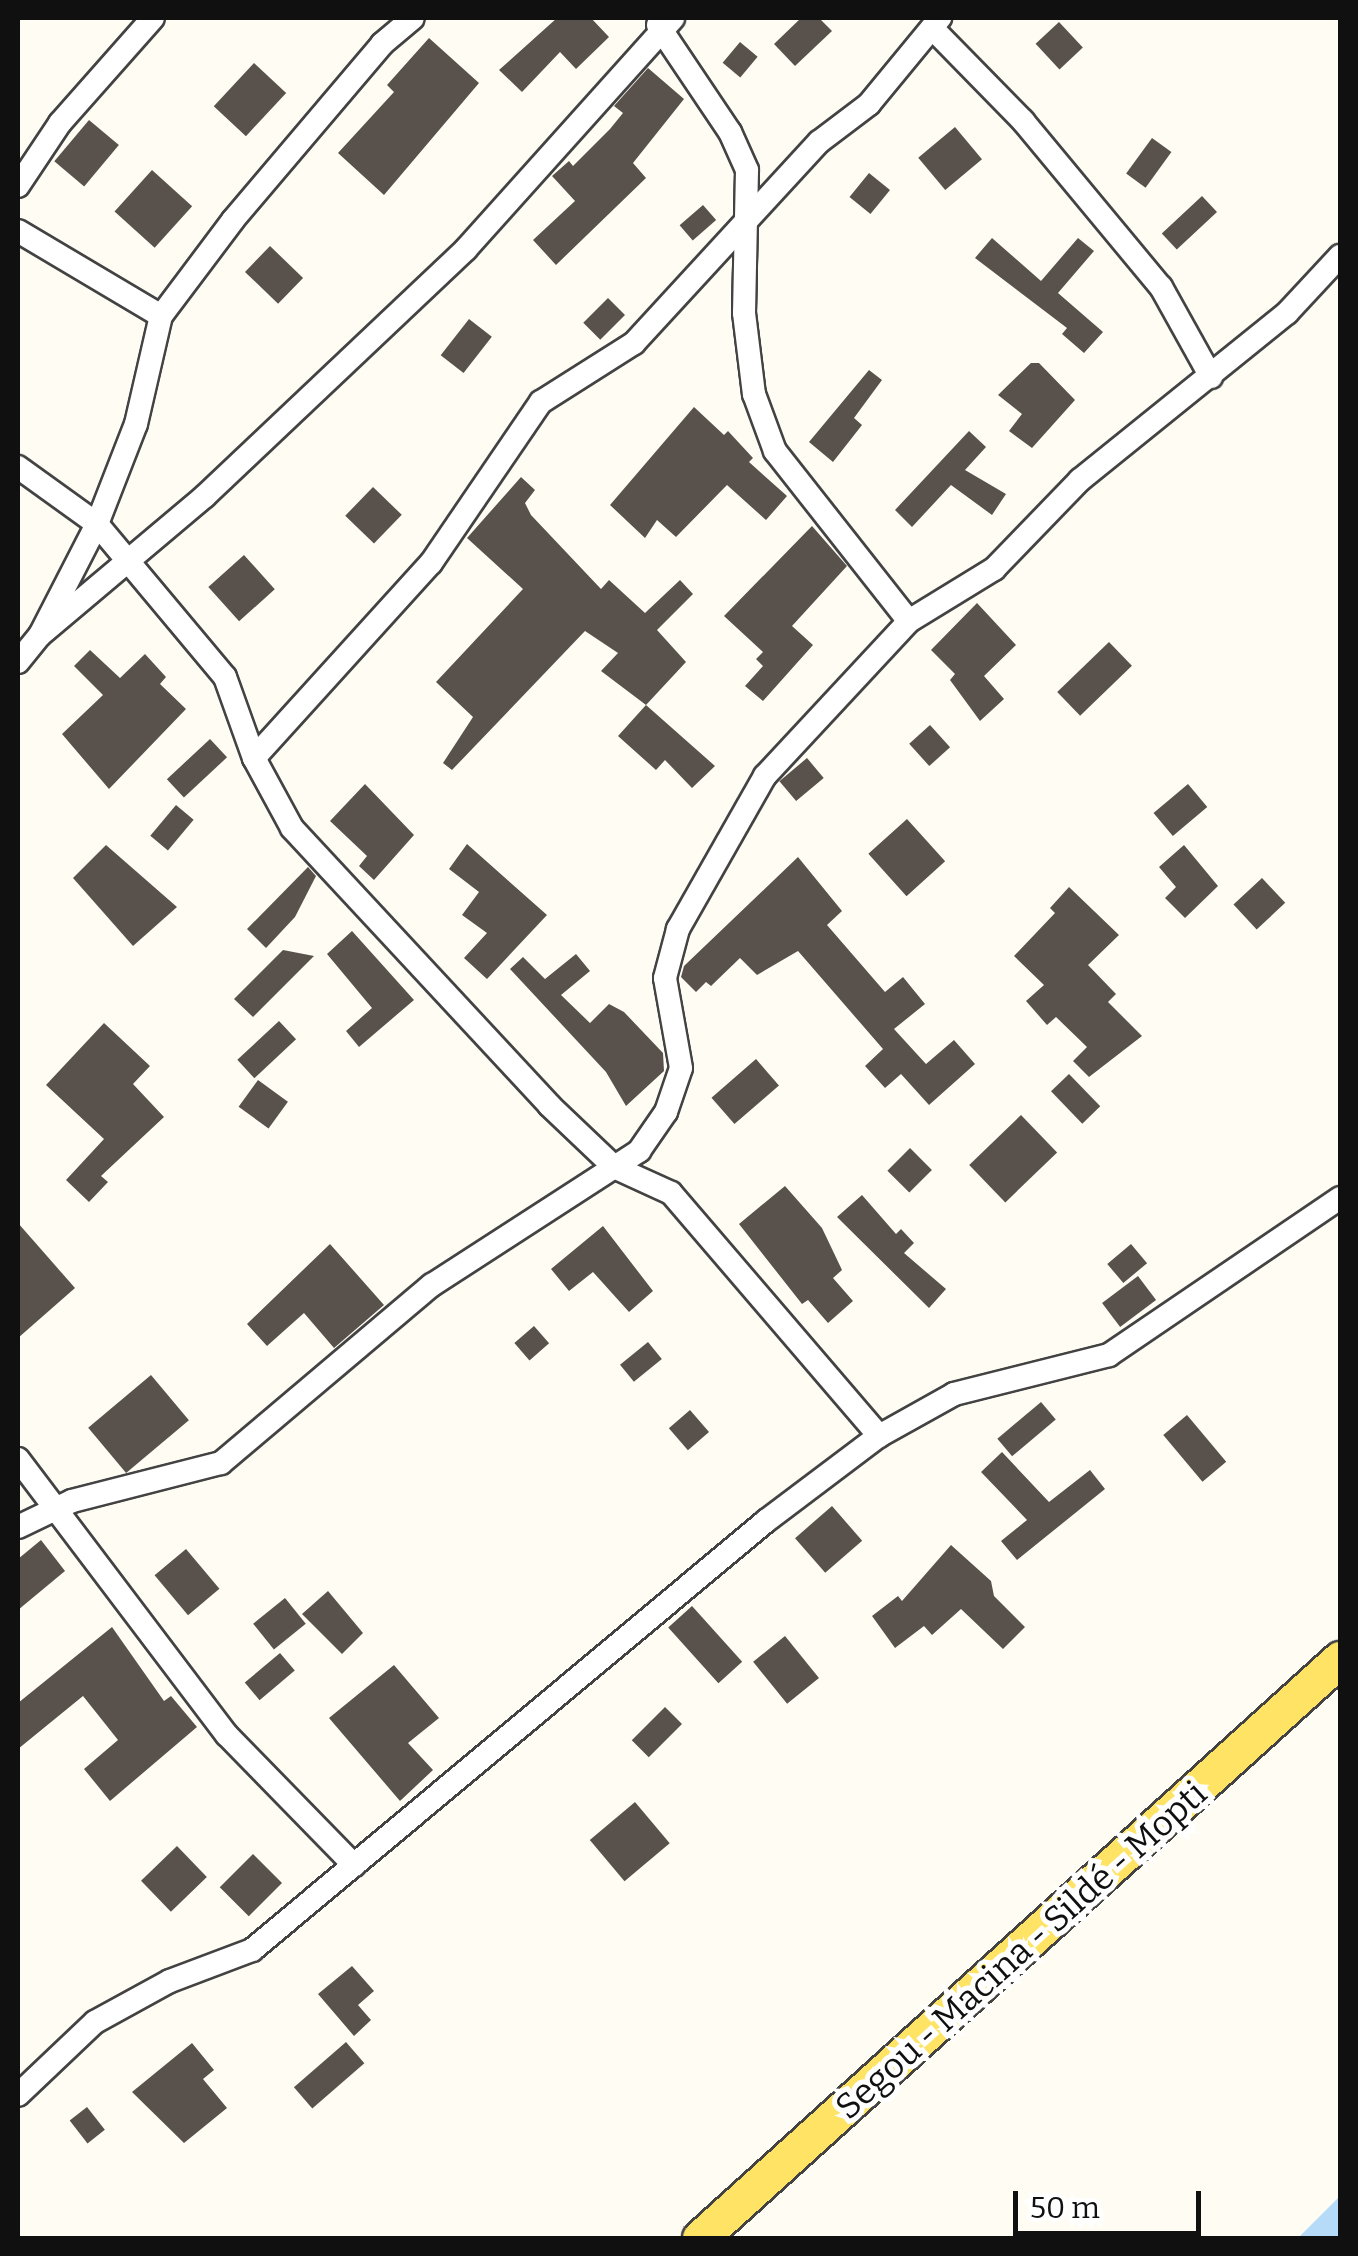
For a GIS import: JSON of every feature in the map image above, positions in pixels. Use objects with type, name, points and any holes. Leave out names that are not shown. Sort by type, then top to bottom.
[{"type":"main road","name":"Segou - Macina - Sildé - Mopti","points":[[700,2238],[1340,1659]]},
{"type":"street","points":[[18,186],[60,123],[153,18]]},
{"type":"street","points":[[40,635],[98,524],[136,424],[161,316],[233,220],[382,44],[413,18]]},
{"type":"street","points":[[18,662],[40,635],[126,558],[205,496],[466,248],[663,24],[730,132],[746,170],[744,313],[754,394],[775,451],[909,621]]},
{"type":"street","points":[[254,758],[430,563],[540,402],[634,342],[743,230],[819,142],[869,104],[936,24],[1162,287],[1211,376]]},
{"type":"street","points":[[18,231],[161,316]]},
{"type":"street","points":[[18,1527],[59,1507],[221,1464],[432,1285],[639,1151],[666,1112],[681,1068],[666,978],[678,929],[765,776],[909,621],[994,569],[1080,480],[1287,313],[1340,256]]},
{"type":"street","points":[[18,468],[98,524],[225,676],[254,758],[292,828],[548,1106],[614,1168],[670,1193],[879,1436]]},
{"type":"street","points":[[18,2095],[95,2022],[170,1981],[252,1950],[766,1521],[879,1436],[954,1394],[1109,1355],[1340,1198]]},
{"type":"street","points":[[18,1459],[59,1507],[227,1736],[354,1864]]},
{"type":"water","points":[[1340,2196],[1340,2238],[1298,2238]]},
{"type":"building","points":[[557,18],[591,18],[609,37],[576,69],[560,52],[522,92],[499,70]]},
{"type":"building","points":[[801,18],[819,18],[832,31],[795,66],[774,44]]},
{"type":"building","points":[[1059,22],[1083,48],[1059,69],[1036,44]]},
{"type":"building","points":[[429,38],[479,83],[384,195],[338,153],[394,92],[387,85]]},
{"type":"building","points":[[740,42],[758,57],[740,77],[723,63]]},
{"type":"building","points":[[254,63],[286,93],[246,136],[214,106]]},
{"type":"building","points":[[648,68],[684,99],[633,163],[646,178],[556,265],[533,240],[575,201],[552,176],[569,161],[573,166],[610,129],[623,113],[614,106]]},
{"type":"building","points":[[89,120],[119,145],[84,186],[54,161]]},
{"type":"building","points":[[955,127],[982,159],[945,190],[918,158]]},
{"type":"building","points":[[1152,138],[1171,152],[1146,188],[1126,174]]},
{"type":"building","points":[[152,170],[192,206],[155,248],[115,212]]},
{"type":"building","points":[[869,173],[890,190],[870,214],[849,197]]},
{"type":"building","points":[[1202,196],[1217,212],[1177,250],[1162,234]]},
{"type":"building","points":[[703,205],[716,220],[693,240],[680,225]]},
{"type":"building","points":[[992,238],[1041,281],[1078,238],[1094,251],[1058,293],[1103,332],[1084,353],[1062,334],[1067,328],[975,258]]},
{"type":"building","points":[[270,246],[303,278],[278,304],[245,272]]},
{"type":"building","points":[[608,298],[625,315],[600,340],[583,323]]},
{"type":"building","points":[[469,319],[492,337],[464,373],[441,355]]},
{"type":"building","points":[[1031,363],[1039,363],[1075,400],[1032,448],[1009,431],[1022,414],[998,395]]},
{"type":"building","points":[[869,370],[882,380],[854,418],[862,425],[833,462],[809,442]]},
{"type":"building","points":[[694,407],[724,435],[728,431],[753,458],[749,462],[787,496],[766,520],[727,485],[676,537],[657,520],[645,538],[610,505]]},
{"type":"building","points":[[969,431],[986,447],[965,470],[1006,494],[992,515],[951,485],[912,527],[895,510]]},
{"type":"building","points":[[521,477],[535,490],[525,503],[531,515],[601,589],[609,580],[645,613],[680,580],[693,594],[657,630],[686,662],[646,705],[601,671],[618,653],[585,631],[452,770],[443,763],[473,717],[436,682],[523,589],[467,538]]},
{"type":"building","points":[[373,487],[402,515],[374,544],[345,516]]},
{"type":"building","points":[[812,526],[847,566],[792,626],[813,645],[763,701],[745,686],[763,666],[756,659],[763,652],[724,616]]},
{"type":"building","points":[[244,555],[275,589],[239,621],[208,587]]},
{"type":"building","points":[[977,603],[1016,645],[984,676],[1004,699],[980,721],[950,680],[955,674],[931,650]]},
{"type":"building","points":[[1109,642],[1132,666],[1080,716],[1057,692]]},
{"type":"building","points":[[90,650],[120,678],[145,654],[166,677],[160,684],[186,709],[109,789],[62,734],[103,695],[74,666]]},
{"type":"building","points":[[646,705],[715,766],[692,788],[665,760],[656,770],[618,736]]},
{"type":"building","points":[[930,725],[950,747],[929,766],[909,744]]},
{"type":"building","points":[[210,739],[227,757],[184,798],[167,779]]},
{"type":"building","points":[[807,758],[824,778],[796,801],[779,781]]},
{"type":"building","points":[[365,784],[414,835],[374,880],[359,866],[367,856],[330,821]]},
{"type":"building","points":[[1188,784],[1207,807],[1173,836],[1154,813]]},
{"type":"building","points":[[176,805],[194,820],[168,850],[150,836]]},
{"type":"building","points":[[907,819],[945,861],[906,896],[868,854]]},
{"type":"building","points":[[467,844],[547,915],[487,979],[464,958],[487,933],[462,915],[479,892],[449,869]]},
{"type":"building","points":[[106,845],[177,907],[133,946],[73,878]]},
{"type":"building","points":[[1184,845],[1218,886],[1185,918],[1165,898],[1176,887],[1159,867]]},
{"type":"building","points":[[798,857],[842,911],[827,925],[885,992],[903,977],[925,1004],[894,1029],[926,1064],[954,1040],[975,1064],[929,1105],[901,1074],[885,1088],[865,1066],[883,1049],[798,951],[757,975],[740,958],[711,986],[706,982],[696,992],[681,977],[684,966]]},
{"type":"building","points":[[308,867],[316,876],[295,917],[266,948],[247,929]]},
{"type":"building","points":[[1262,878],[1285,903],[1257,929],[1233,905]]},
{"type":"building","points":[[1069,887],[1119,935],[1088,965],[1116,994],[1108,1002],[1142,1036],[1089,1077],[1073,1061],[1087,1047],[1056,1017],[1047,1025],[1026,1001],[1044,985],[1014,956],[1055,913],[1050,908]]},
{"type":"building","points":[[352,931],[414,1000],[359,1047],[346,1031],[372,1008],[327,954]]},
{"type":"building","points":[[283,950],[314,956],[253,1017],[234,999]]},
{"type":"building","points":[[576,954],[590,971],[561,995],[590,1023],[609,1004],[624,1012],[663,1053],[664,1071],[626,1106],[606,1072],[510,969],[523,957],[545,979]]},
{"type":"building","points":[[279,1021],[296,1039],[254,1078],[237,1060]]},
{"type":"building","points":[[104,1023],[150,1066],[133,1084],[164,1117],[101,1176],[108,1182],[89,1202],[66,1180],[104,1139],[46,1085]]},
{"type":"building","points":[[756,1059],[779,1085],[734,1124],[711,1098]]},
{"type":"building","points":[[1069,1074],[1100,1106],[1082,1124],[1051,1091]]},
{"type":"building","points":[[258,1080],[288,1102],[269,1128],[239,1107]]},
{"type":"building","points":[[1021,1115],[1057,1152],[1005,1202],[969,1165]]},
{"type":"building","points":[[910,1148],[932,1170],[909,1193],[887,1171]]},
{"type":"building","points":[[785,1186],[822,1228],[842,1270],[833,1278],[853,1301],[828,1323],[808,1300],[802,1304],[739,1224]]},
{"type":"building","points":[[862,1195],[896,1234],[901,1229],[914,1243],[904,1253],[946,1289],[929,1308],[837,1217]]},
{"type":"building","points":[[18,1223],[75,1288],[18,1338]]},
{"type":"building","points":[[603,1226],[653,1291],[629,1312],[593,1272],[569,1291],[551,1269]]},
{"type":"building","points":[[330,1244],[384,1305],[334,1348],[304,1313],[267,1346],[247,1324]]},
{"type":"building","points":[[1131,1244],[1147,1263],[1123,1283],[1107,1264]]},
{"type":"building","points":[[1138,1276],[1156,1300],[1120,1327],[1102,1303]]},
{"type":"building","points":[[534,1326],[549,1343],[529,1360],[514,1343]]},
{"type":"building","points":[[648,1342],[662,1359],[634,1382],[620,1365]]},
{"type":"building","points":[[151,1375],[189,1420],[126,1473],[88,1428]]},
{"type":"building","points":[[1041,1402],[1056,1420],[1012,1456],[997,1439]]},
{"type":"building","points":[[690,1410],[709,1432],[688,1450],[669,1428]]},
{"type":"building","points":[[1187,1415],[1226,1462],[1202,1482],[1163,1435]]},
{"type":"building","points":[[1002,1452],[1049,1502],[1090,1470],[1105,1489],[1017,1560],[1001,1541],[1027,1520],[981,1472]]},
{"type":"building","points":[[832,1506],[862,1541],[825,1573],[795,1538]]},
{"type":"building","points":[[41,1540],[65,1571],[18,1610],[18,1559]]},
{"type":"building","points":[[951,1545],[991,1581],[994,1596],[1025,1627],[1003,1649],[961,1609],[932,1635],[924,1626],[895,1648],[872,1616],[898,1596],[902,1601]]},
{"type":"building","points":[[186,1549],[219,1589],[188,1615],[155,1575]]},
{"type":"building","points":[[328,1591],[363,1633],[342,1654],[302,1614]]},
{"type":"building","points":[[285,1598],[306,1624],[274,1649],[253,1624]]},
{"type":"building","points":[[692,1606],[742,1662],[718,1683],[668,1627]]},
{"type":"building","points":[[112,1627],[164,1701],[171,1696],[197,1727],[110,1801],[84,1769],[118,1740],[83,1696],[18,1749],[18,1703]]},
{"type":"building","points":[[785,1636],[819,1678],[787,1704],[753,1662]]},
{"type":"building","points":[[280,1653],[295,1671],[260,1700],[245,1683]]},
{"type":"building","points":[[394,1665],[439,1718],[408,1743],[433,1770],[400,1801],[329,1718]]},
{"type":"building","points":[[665,1707],[682,1724],[649,1757],[632,1740]]},
{"type":"building","points":[[635,1802],[670,1843],[625,1881],[590,1840]]},
{"type":"building","points":[[177,1846],[207,1877],[171,1912],[141,1881]]},
{"type":"building","points":[[253,1854],[282,1883],[249,1916],[220,1887]]},
{"type":"building","points":[[352,1966],[374,1991],[358,2005],[371,2020],[354,2036],[318,1994]]},
{"type":"building","points":[[346,2042],[364,2063],[312,2108],[294,2087]]},
{"type":"building","points":[[192,2043],[214,2070],[203,2079],[227,2108],[184,2143],[132,2092]]},
{"type":"building","points":[[87,2107],[105,2130],[88,2143],[70,2121]]}]
